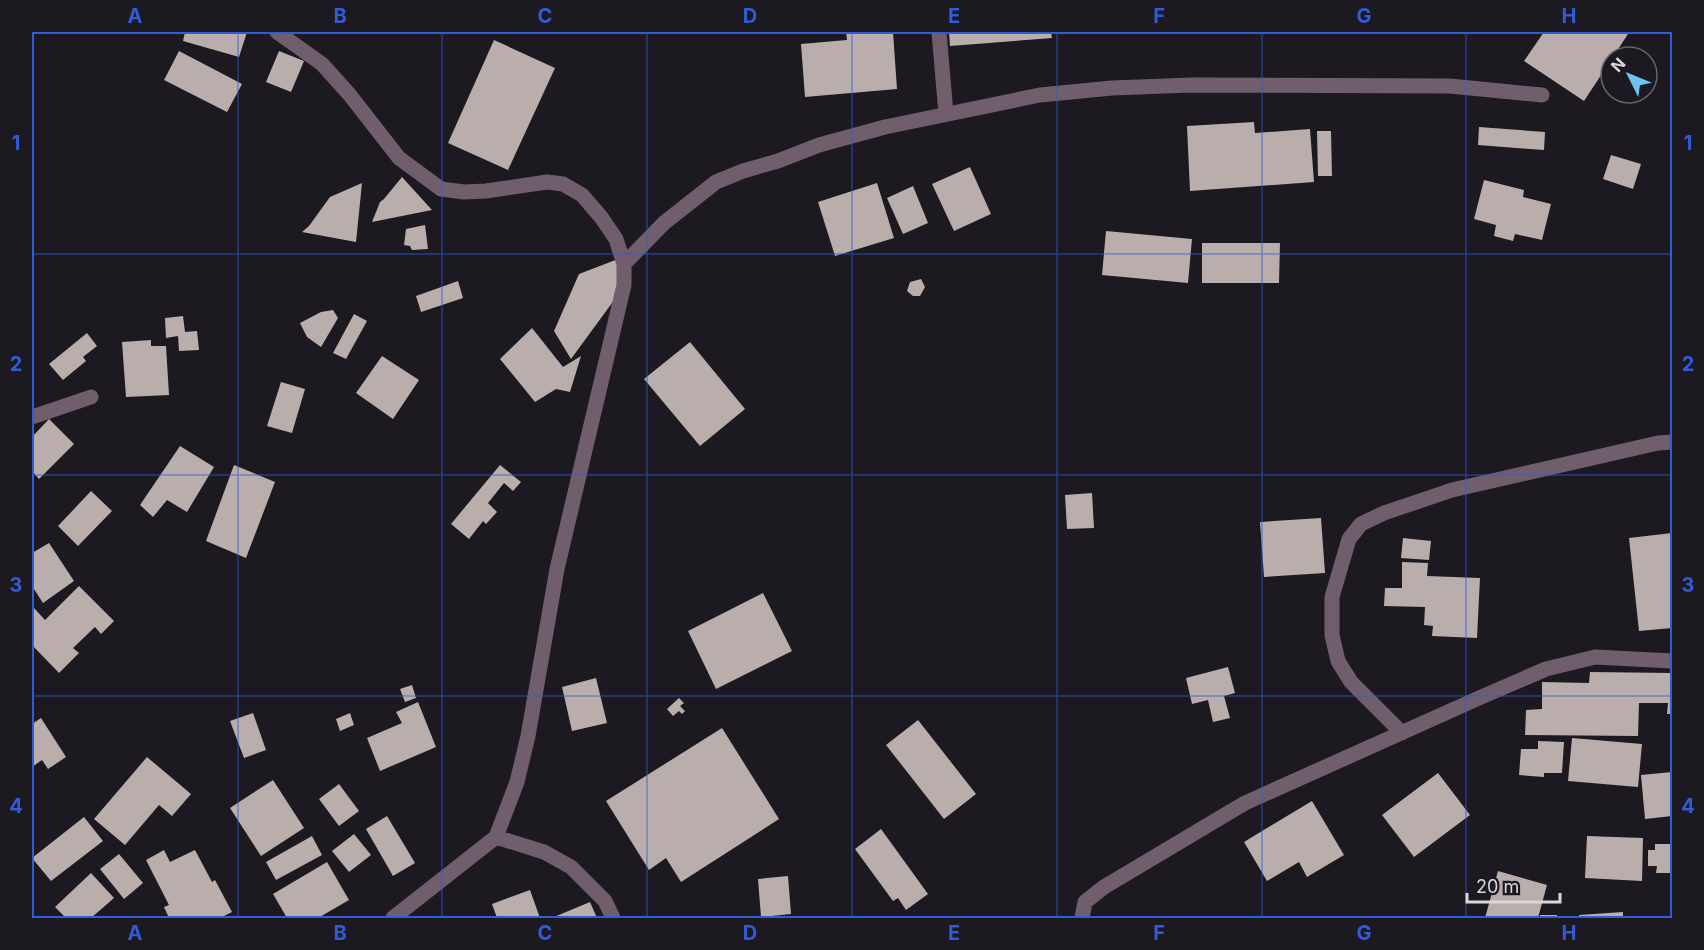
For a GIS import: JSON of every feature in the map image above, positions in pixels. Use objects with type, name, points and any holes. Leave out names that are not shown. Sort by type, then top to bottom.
[{"type":"street","points":[[278,32],[322,64],[349,94],[399,158],[441,189],[464,192],[547,182],[563,184],[582,195],[601,217],[616,239],[624,264],[624,285],[557,569],[528,736],[517,782],[496,837],[393,918]]},
{"type":"street","points":[[939,32],[946,114]]},
{"type":"street","points":[[624,264],[663,223],[716,182],[743,171],[885,127],[1040,95],[1123,87],[1191,85],[1450,86],[1542,95]]},
{"type":"street","points":[[32,417],[91,397]]},
{"type":"street","points":[[1402,733],[1351,682],[1338,661],[1332,636],[1332,597],[1349,539],[1361,524],[1384,513],[1452,490],[1658,443],[1672,442]]},
{"type":"street","points":[[1082,918],[1086,902],[1104,887],[1245,803],[1546,669],[1595,657],[1672,661]]},
{"type":"street","points":[[496,837],[544,852],[571,867],[605,902],[613,918]]},
{"type":"building","points":[[185,32],[247,32],[239,57],[183,41]]},
{"type":"building","points":[[846,32],[893,32],[897,89],[805,97],[801,44],[847,40]]},
{"type":"building","points":[[949,32],[1051,32],[1052,38],[950,46]]},
{"type":"building","points":[[1544,32],[1624,32],[1628,34],[1621,45],[1599,45],[1599,78],[1584,101],[1524,61]]},
{"type":"building","points":[[494,40],[555,68],[508,170],[448,143]]},
{"type":"building","points":[[179,51],[242,84],[227,112],[164,80]]},
{"type":"building","points":[[279,51],[304,61],[291,92],[266,82]]},
{"type":"building","points":[[1254,122],[1255,133],[1310,129],[1314,182],[1190,191],[1187,126]]},
{"type":"building","points":[[1479,127],[1545,132],[1544,150],[1478,145]]},
{"type":"building","points":[[1317,131],[1331,131],[1332,176],[1318,176]]},
{"type":"building","points":[[1611,155],[1641,164],[1633,189],[1603,179]]},
{"type":"building","points":[[970,167],[991,214],[954,231],[932,184]]},
{"type":"building","points":[[402,177],[432,210],[372,222],[380,202]]},
{"type":"building","points":[[1484,180],[1524,190],[1523,197],[1551,204],[1542,240],[1515,234],[1513,241],[1494,236],[1496,225],[1474,219]]},
{"type":"building","points":[[362,183],[356,242],[302,232],[330,197]]},
{"type":"building","points":[[877,183],[894,238],[835,256],[818,202]]},
{"type":"building","points":[[913,186],[928,223],[903,234],[887,198]]},
{"type":"building","points":[[425,225],[428,249],[412,250],[410,246],[404,245],[406,229]]},
{"type":"building","points":[[1106,231],[1192,239],[1188,283],[1102,275]]},
{"type":"building","points":[[1202,243],[1280,243],[1279,283],[1202,283]]},
{"type":"building","points":[[618,259],[623,288],[571,359],[554,331],[579,274]]},
{"type":"building","points":[[921,279],[925,287],[920,296],[913,296],[907,291],[910,282]]},
{"type":"building","points":[[458,281],[463,298],[421,312],[416,296]]},
{"type":"building","points":[[333,310],[338,318],[321,347],[307,337],[300,323],[321,312]]},
{"type":"building","points":[[354,314],[367,321],[346,359],[333,353]]},
{"type":"building","points":[[183,316],[185,332],[197,331],[199,350],[179,351],[178,336],[166,338],[165,318]]},
{"type":"building","points":[[532,328],[563,367],[581,356],[570,392],[556,389],[535,402],[500,359]]},
{"type":"building","points":[[87,333],[97,346],[83,357],[86,361],[63,380],[49,364]]},
{"type":"building","points":[[151,340],[151,346],[166,346],[169,395],[126,397],[122,342]]},
{"type":"building","points":[[690,342],[745,409],[700,446],[644,379]]},
{"type":"building","points":[[382,356],[419,380],[393,419],[356,393]]},
{"type":"building","points":[[281,382],[305,389],[292,433],[267,426]]},
{"type":"building","points":[[49,419],[74,444],[39,479],[32,471],[32,437]]},
{"type":"building","points":[[180,446],[214,467],[187,512],[167,500],[153,517],[140,505]]},
{"type":"building","points":[[234,465],[275,482],[246,558],[206,541]]},
{"type":"building","points":[[500,465],[521,482],[513,491],[504,483],[488,503],[497,512],[486,524],[483,521],[469,539],[451,524]]},
{"type":"building","points":[[91,491],[112,511],[78,546],[58,526]]},
{"type":"building","points":[[1092,493],[1094,528],[1067,529],[1065,495]]},
{"type":"building","points":[[1321,518],[1325,573],[1264,577],[1260,522]]},
{"type":"building","points":[[1672,533],[1672,628],[1639,631],[1629,538]]},
{"type":"building","points":[[1403,538],[1431,541],[1429,560],[1401,558]]},
{"type":"building","points":[[49,543],[74,581],[43,603],[32,586],[32,553]]},
{"type":"building","points":[[1402,562],[1428,563],[1427,576],[1480,578],[1477,638],[1432,636],[1433,626],[1424,625],[1425,607],[1384,606],[1385,588],[1402,588]]},
{"type":"building","points":[[79,586],[114,621],[101,634],[95,627],[73,648],[79,653],[59,673],[32,645],[32,610],[34,608],[45,620]]},
{"type":"building","points":[[763,593],[792,651],[716,689],[688,631]]},
{"type":"building","points":[[1228,667],[1235,693],[1224,696],[1230,718],[1213,722],[1208,700],[1192,704],[1186,678]]},
{"type":"building","points":[[1590,672],[1672,673],[1672,714],[1667,714],[1668,703],[1639,703],[1638,736],[1525,735],[1526,710],[1542,709],[1542,682],[1589,683]]},
{"type":"building","points":[[596,678],[607,723],[572,731],[562,687]]},
{"type":"building","points":[[412,685],[416,698],[405,702],[400,689]]},
{"type":"building","points":[[679,698],[684,703],[680,706],[685,711],[682,714],[679,711],[673,716],[667,709]]},
{"type":"building","points":[[418,702],[436,747],[380,771],[367,738],[402,723],[396,712]]},
{"type":"building","points":[[253,713],[266,750],[244,758],[230,721]]},
{"type":"building","points":[[350,713],[354,725],[340,731],[336,719]]},
{"type":"building","points":[[41,718],[66,757],[48,769],[42,760],[32,767],[32,724]]},
{"type":"building","points":[[918,720],[976,794],[944,819],[886,745]]},
{"type":"building","points":[[722,728],[779,819],[681,882],[666,858],[649,870],[606,801]]},
{"type":"building","points":[[1572,738],[1642,744],[1638,787],[1568,781]]},
{"type":"building","points":[[1538,741],[1564,742],[1562,773],[1544,773],[1544,777],[1519,775],[1521,749],[1538,749]]},
{"type":"building","points":[[147,757],[191,794],[172,816],[159,805],[125,845],[94,819]]},
{"type":"building","points":[[1672,772],[1672,816],[1645,819],[1641,775]]},
{"type":"building","points":[[1438,773],[1470,815],[1414,857],[1382,815]]},
{"type":"building","points":[[273,780],[304,828],[261,856],[230,808]]},
{"type":"building","points":[[339,784],[359,811],[339,826],[319,799]]},
{"type":"building","points":[[1312,801],[1344,855],[1307,877],[1299,862],[1267,881],[1244,842]]},
{"type":"building","points":[[387,816],[415,863],[393,876],[366,829]]},
{"type":"building","points":[[84,817],[103,841],[51,881],[32,858]]},
{"type":"building","points":[[881,829],[928,894],[906,910],[898,898],[893,901],[855,849]]},
{"type":"building","points":[[354,834],[371,855],[349,872],[332,851]]},
{"type":"building","points":[[312,836],[322,855],[276,880],[266,862]]},
{"type":"building","points":[[1587,836],[1643,838],[1642,881],[1585,878]]},
{"type":"building","points":[[1655,844],[1671,844],[1671,873],[1656,873],[1657,866],[1648,866],[1648,850],[1655,850]]},
{"type":"building","points":[[164,850],[170,862],[195,850],[212,882],[215,880],[232,912],[220,918],[169,918],[164,907],[169,905],[146,860]]},
{"type":"building","points":[[119,854],[143,883],[124,899],[100,869]]},
{"type":"building","points":[[327,862],[349,900],[318,918],[287,918],[273,894]]},
{"type":"building","points":[[1498,871],[1547,885],[1538,918],[1485,918]]},
{"type":"building","points":[[91,873],[114,898],[91,918],[66,918],[55,907]]},
{"type":"building","points":[[788,876],[791,914],[761,917],[758,879]]},
{"type":"building","points":[[530,890],[540,918],[497,918],[492,904]]},
{"type":"building","points":[[590,902],[597,918],[554,918],[554,917]]},
{"type":"building","points":[[1623,912],[1623,918],[1579,918],[1579,915]]},
{"type":"building","points":[[1540,915],[1557,915],[1557,918],[1540,918]]}]
